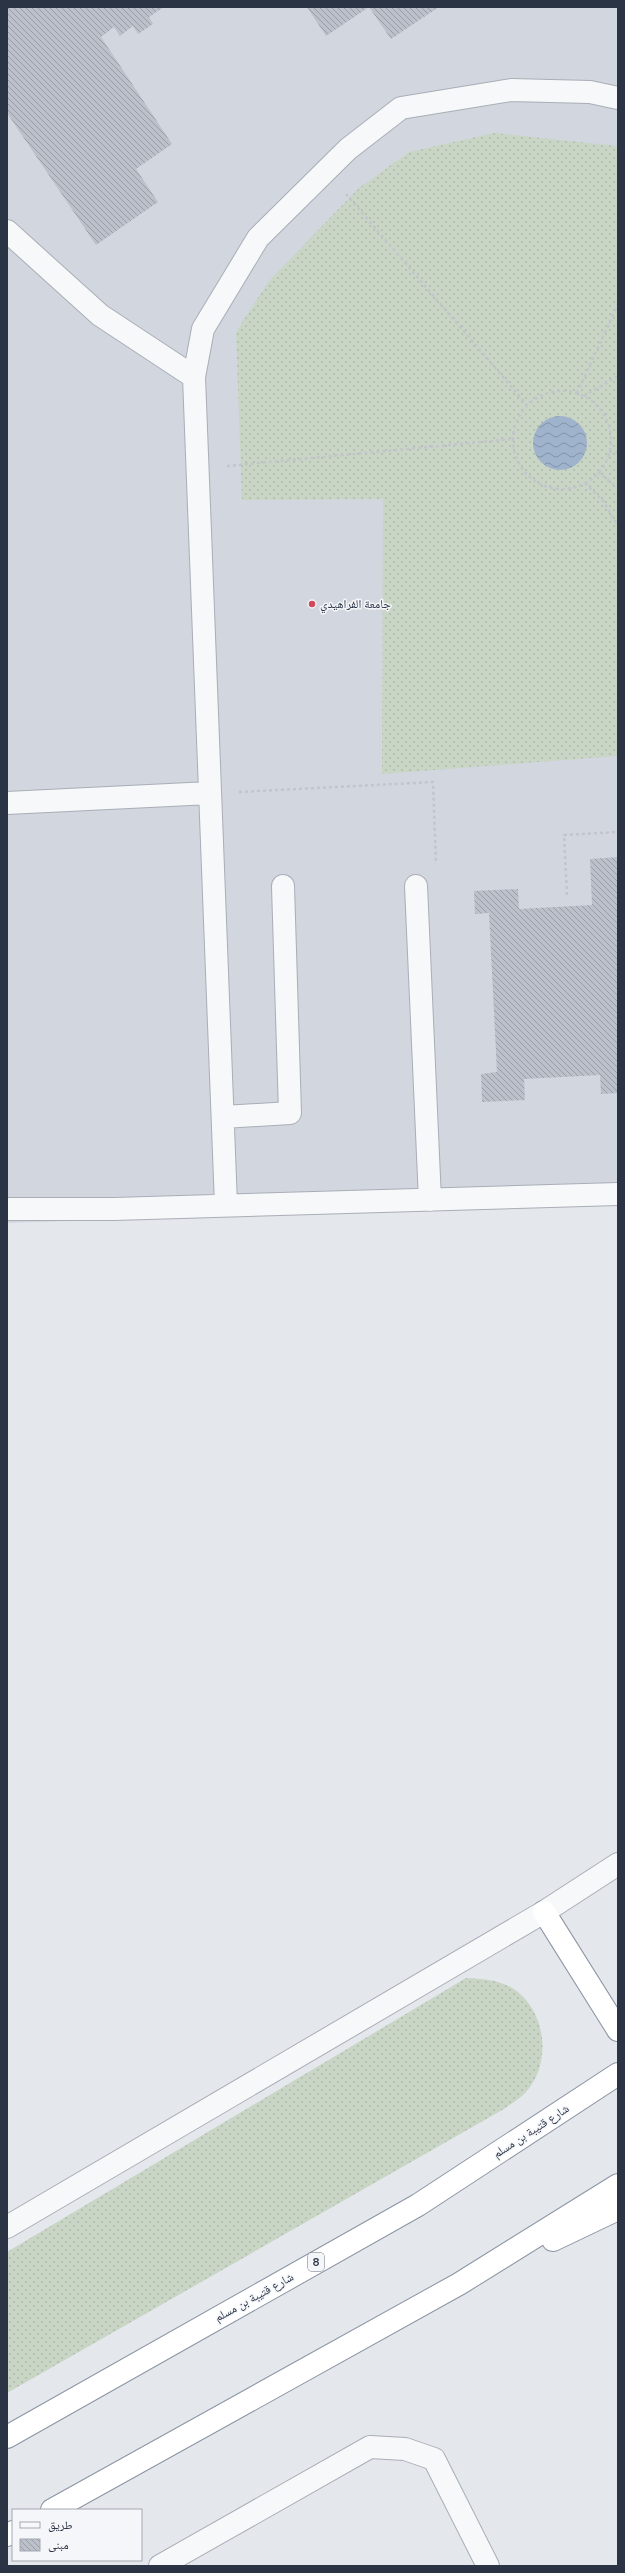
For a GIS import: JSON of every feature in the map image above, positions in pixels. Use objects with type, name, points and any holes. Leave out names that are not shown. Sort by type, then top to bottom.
[{"type":"highway","points":[[544,1912],[618,2030]]},
{"type":"highway","name":"شارع قتيبة بن مسلم","points":[[7,2437],[418,2205],[618,2074]]},
{"type":"highway","points":[[54,2509],[459,2284],[618,2185]]},
{"type":"highway","points":[[459,2284],[618,2209]]},
{"type":"street","points":[[226,1205],[194,377],[203,329],[258,238],[348,149],[401,108],[510,90],[590,92],[618,98]]},
{"type":"street","points":[[7,231],[100,315],[194,377]]},
{"type":"street","points":[[7,802],[210,793]]},
{"type":"street","points":[[223,1117],[290,1113],[283,886]]},
{"type":"street","points":[[416,886],[430,1200]]},
{"type":"street","points":[[7,1209],[430,1200],[618,1194]]},
{"type":"street","points":[[7,2227],[544,1912],[618,1864]]},
{"type":"street","points":[[160,2566],[370,2447],[405,2449],[434,2459],[488,2566]]},
{"type":"path","points":[[326,171],[527,405]]},
{"type":"path","points":[[577,393],[618,304]]},
{"type":"path","points":[[584,396],[618,376]]},
{"type":"path","points":[[559,390],[577,393],[599,406],[609,426],[609,452],[598,472],[585,483],[564,490],[542,486],[524,472],[514,453],[513,431],[521,410],[538,396],[559,390]]},
{"type":"path","points":[[198,469],[513,439]]},
{"type":"path","points":[[609,452],[618,452]]},
{"type":"path","points":[[598,472],[618,488]]},
{"type":"path","points":[[585,483],[603,500],[618,526]]},
{"type":"path","points":[[210,793],[432,782],[437,885],[416,886]]},
{"type":"path","points":[[567,895],[564,835],[618,832]]},
{"type":"shaded area","name":"جامعة الفراهيدي","points":[[7,7],[618,7],[618,1202],[7,1223]]},
{"type":"green space","points":[[494,133],[618,146],[618,756],[382,774],[383,499],[242,500],[236,332],[269,281],[359,188],[409,152]]},
{"type":"green space","points":[[466,1978],[493,1981],[512,1988],[528,2002],[535,2014],[540,2027],[542,2054],[534,2081],[524,2094],[504,2109],[7,2393],[7,2252]]},
{"type":"water","points":[[560,416],[570,418],[579,424],[585,433],[587,443],[585,453],[579,462],[570,468],[560,470],[550,468],[541,462],[535,453],[533,443],[535,433],[541,424],[550,418]]},
{"type":"building","points":[[7,7],[164,7],[149,17],[153,24],[138,34],[133,26],[120,36],[114,27],[101,37],[172,144],[136,169],[158,202],[96,245],[7,113]]},
{"type":"building","points":[[307,7],[369,7],[326,36]]},
{"type":"building","points":[[369,7],[439,7],[391,39]]},
{"type":"building","points":[[618,857],[618,1093],[601,1094],[600,1075],[524,1079],[525,1100],[482,1102],[481,1074],[497,1072],[489,913],[475,914],[474,891],[518,889],[519,909],[592,905],[590,859]]},
{"type":"place","name":"جامعة الفراهيدي","points":[[312,604]]}]
